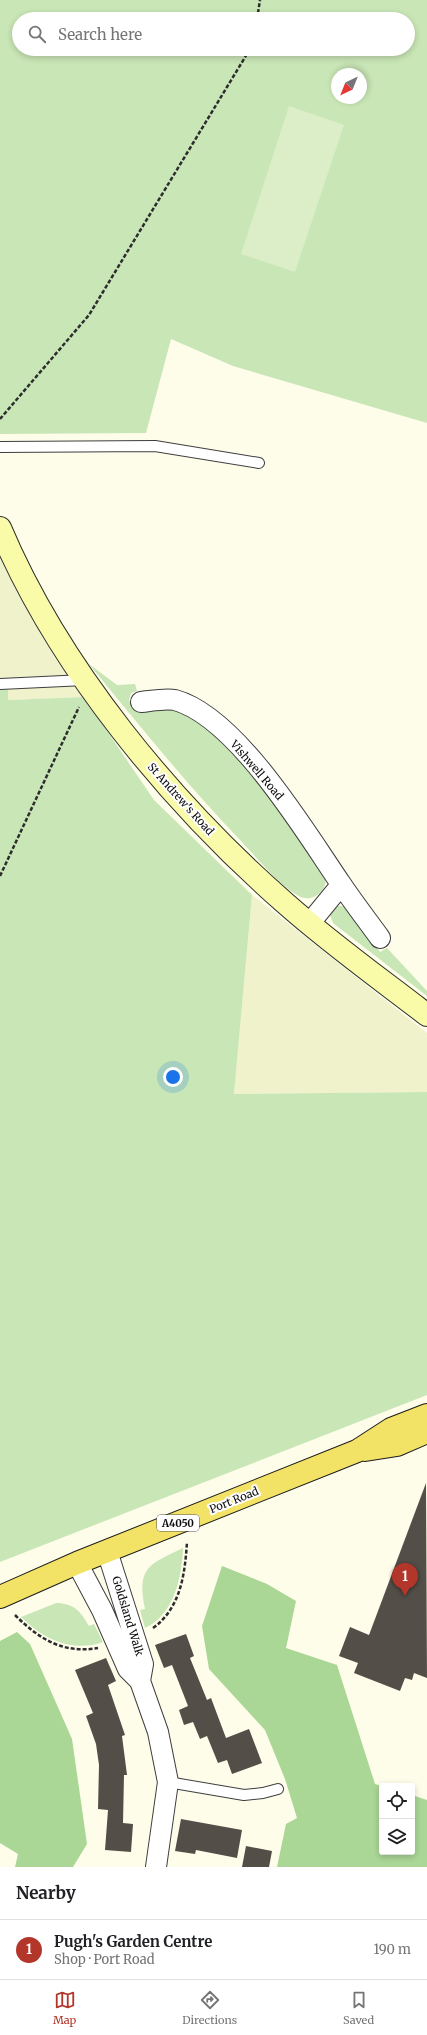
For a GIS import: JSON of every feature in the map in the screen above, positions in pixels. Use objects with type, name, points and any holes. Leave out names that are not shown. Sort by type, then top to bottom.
[{"type":"main road","name":"Port Road","points":[[0,1598],[77,1563],[357,1451],[391,1429],[427,1415]]},
{"type":"main road","name":"Port Road","points":[[357,1451],[396,1445],[427,1432]]},
{"type":"street","name":"St Andrew's Road","points":[[0,528],[39,604],[90,687],[159,775],[209,830],[252,873],[310,924],[427,1015]]},
{"type":"street","name":"Vishwell Road","points":[[142,702],[174,700],[203,714],[240,747],[292,810],[341,885],[380,938]]},
{"type":"street","points":[[310,924],[341,885]]},
{"type":"street","name":"Goldsland Walk","points":[[107,1551],[125,1640]]},
{"type":"street","name":"Goldsland Walk","points":[[77,1563],[125,1640],[143,1664],[140,1681],[158,1732],[168,1782],[156,1867]]},
{"type":"lane","points":[[0,447],[155,446],[259,463]]},
{"type":"lane","points":[[0,684],[90,687]]},
{"type":"lane","points":[[168,1782],[244,1795],[278,1789]]},
{"type":"path","points":[[258,12],[260,0]]},
{"type":"path","points":[[0,419],[89,315],[246,56]]},
{"type":"path","points":[[0,876],[80,705],[90,687]]},
{"type":"path","points":[[15,1615],[28,1628],[49,1643],[73,1649],[96,1648],[125,1640],[156,1625],[175,1600],[183,1580],[187,1542]]},
{"type":"green space","points":[[0,0],[427,0],[427,423],[233,366],[171,339],[146,433],[0,434]]},
{"type":"green space","points":[[289,106],[344,125],[295,272],[241,254]]},
{"type":"green space","points":[[0,540],[84,697],[8,700],[8,689],[0,690]]},
{"type":"green space","points":[[89,664],[117,685],[135,684],[137,691],[131,693],[129,700],[136,709],[164,706],[197,719],[243,761],[326,878],[321,892],[317,896],[307,898],[297,895],[282,884],[261,863],[183,777]]},
{"type":"green space","points":[[8,689],[8,700],[84,697],[154,800],[252,895],[234,1094],[427,1092],[427,1395],[0,1562],[0,690]]},
{"type":"green space","points":[[252,895],[427,1033],[427,1092],[234,1094]]},
{"type":"green space","points":[[338,906],[347,906],[352,910],[380,952],[387,948],[427,991],[427,996],[333,923],[330,915]]},
{"type":"green space","points":[[183,1548],[181,1571],[170,1605],[155,1622],[145,1628],[140,1610],[145,1609],[142,1584],[144,1575],[154,1563]]},
{"type":"green space","points":[[222,1566],[267,1584],[296,1601],[286,1648],[337,1665],[375,1784],[379,1785],[379,1855],[415,1855],[415,1796],[427,1800],[427,1867],[277,1867],[286,1824],[297,1818],[285,1779],[265,1730],[209,1669],[202,1626]]},
{"type":"green space","points":[[56,1603],[62,1603],[76,1609],[83,1616],[89,1626],[94,1624],[103,1642],[80,1646],[59,1642],[39,1632],[21,1617]]},
{"type":"green space","points":[[17,1632],[30,1644],[72,1739],[87,1844],[73,1867],[15,1867],[18,1854],[0,1843],[0,1641]]},
{"type":"building","points":[[426,1483],[427,1678],[414,1673],[412,1680],[405,1678],[400,1691],[354,1673],[358,1663],[339,1656],[350,1627],[369,1635]]},
{"type":"building","points":[[186,1634],[194,1656],[190,1658],[207,1700],[211,1698],[226,1738],[249,1729],[262,1763],[232,1774],[227,1760],[218,1763],[207,1736],[200,1739],[193,1722],[184,1725],[179,1710],[188,1706],[172,1665],[164,1668],[155,1645]]},
{"type":"building","points":[[106,1658],[116,1681],[108,1685],[125,1735],[122,1736],[127,1775],[124,1775],[123,1823],[133,1824],[131,1852],[105,1850],[108,1810],[98,1809],[99,1765],[96,1744],[86,1716],[93,1713],[75,1670]]},
{"type":"building","points":[[181,1819],[242,1830],[237,1858],[196,1850],[195,1854],[175,1851]]},
{"type":"building","points":[[246,1846],[272,1851],[269,1867],[242,1867]]},
{"type":"place","name":"Pugh's Garden Centre","points":[[405,1596]]}]
